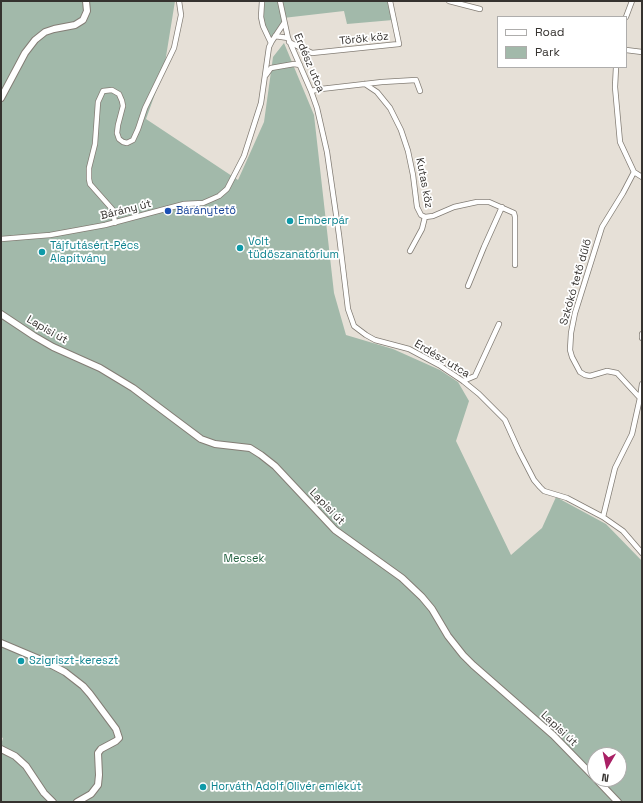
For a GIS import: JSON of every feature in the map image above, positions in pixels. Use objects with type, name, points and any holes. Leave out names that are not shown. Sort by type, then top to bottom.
[{"type":"street","points":[[1,98],[25,53],[35,40],[45,32],[75,25],[83,20],[87,11],[86,1]]},
{"type":"street","points":[[115,223],[113,210],[90,184],[89,179],[89,168],[95,144],[98,102],[103,91],[112,90],[119,94],[122,101],[122,106],[117,133],[119,139],[123,142],[133,140],[145,108],[174,48],[181,15],[179,1]]},
{"type":"street","points":[[262,1],[261,17],[270,43]]},
{"type":"street","points":[[280,1],[284,23]]},
{"type":"street","name":"Török köz","points":[[288,40],[312,54],[399,44],[390,1]]},
{"type":"street","points":[[449,1],[480,10]]},
{"type":"street","points":[[626,16],[632,1]]},
{"type":"street","name":"Bárány út","points":[[1,239],[50,235],[115,223],[184,204],[203,203],[219,196],[227,189],[244,156],[261,103],[270,43],[284,23]]},
{"type":"street","name":"Erdész utca","points":[[284,23],[288,40],[300,65],[317,108],[327,152],[340,235],[348,309],[354,326],[375,340],[409,348],[439,365],[463,382],[484,399],[505,420],[534,480],[544,491],[567,498],[603,517],[623,531],[642,553]]},
{"type":"street","points":[[275,36],[288,40]]},
{"type":"street","points":[[627,50],[642,52]]},
{"type":"street","points":[[265,76],[271,68],[294,64],[300,65]]},
{"type":"street","points":[[616,68],[615,87],[620,142],[634,172],[642,177]]},
{"type":"street","points":[[311,91],[321,88],[416,80],[420,91]]},
{"type":"street","name":"Kutas köz","points":[[365,84],[377,92],[390,108],[401,130],[408,151],[417,207],[421,215],[425,218],[466,204],[477,202],[489,202],[514,213],[515,265]]},
{"type":"street","name":"Szkókó tető dűlő","points":[[634,172],[624,193],[602,227],[575,313],[571,333],[570,350],[580,372],[590,376],[607,371],[617,373],[640,398]]},
{"type":"street","points":[[468,286],[502,207]]},
{"type":"street","points":[[410,251],[422,229],[425,218]]},
{"type":"street","name":"Lapisi út","points":[[1,314],[53,347],[81,359],[129,386],[200,439],[215,444],[250,448],[261,455],[275,466],[335,530],[402,578],[422,597],[432,609],[448,636],[468,660],[553,735],[587,769]]},
{"type":"street","points":[[463,382],[475,376],[499,324]]},
{"type":"street","points":[[603,517],[615,468],[632,434],[642,384]]},
{"type":"street","points":[[1,644],[55,666],[73,678],[90,694],[116,729],[118,738],[116,741],[101,749],[98,754],[100,775],[98,786],[91,794],[77,802]]},
{"type":"street","points":[[1,749],[15,756],[26,766],[44,793],[53,802]]},
{"type":"street","name":"Lapisi út","points":[[604,787],[618,802]]},
{"type":"green space","name":"Mecsek","points":[[1,1],[175,1],[164,69],[146,119],[238,180],[264,122],[273,57],[284,43],[314,115],[334,293],[346,335],[393,349],[440,370],[458,382],[469,401],[456,441],[511,555],[542,528],[556,497],[606,524],[642,561],[642,802],[1,802],[1,745],[3,738],[1,737]]},
{"type":"green space","points":[[263,1],[390,1],[393,20],[347,24],[344,11],[283,18],[284,23],[272,41],[263,26]]},
{"type":"place","name":"Báránytető","points":[[168,211]]},
{"type":"place","name":"Emberpár","points":[[290,221]]},
{"type":"place","name":"Volt tüdőszanatórium","points":[[240,248]]},
{"type":"place","name":"Tájfutásért-Pécs Alapítvány","points":[[42,252]]},
{"type":"place","name":"Szigriszt-kereszt","points":[[21,661]]},
{"type":"place","name":"Horváth Adolf Olivér emlékút","points":[[203,787]]}]
